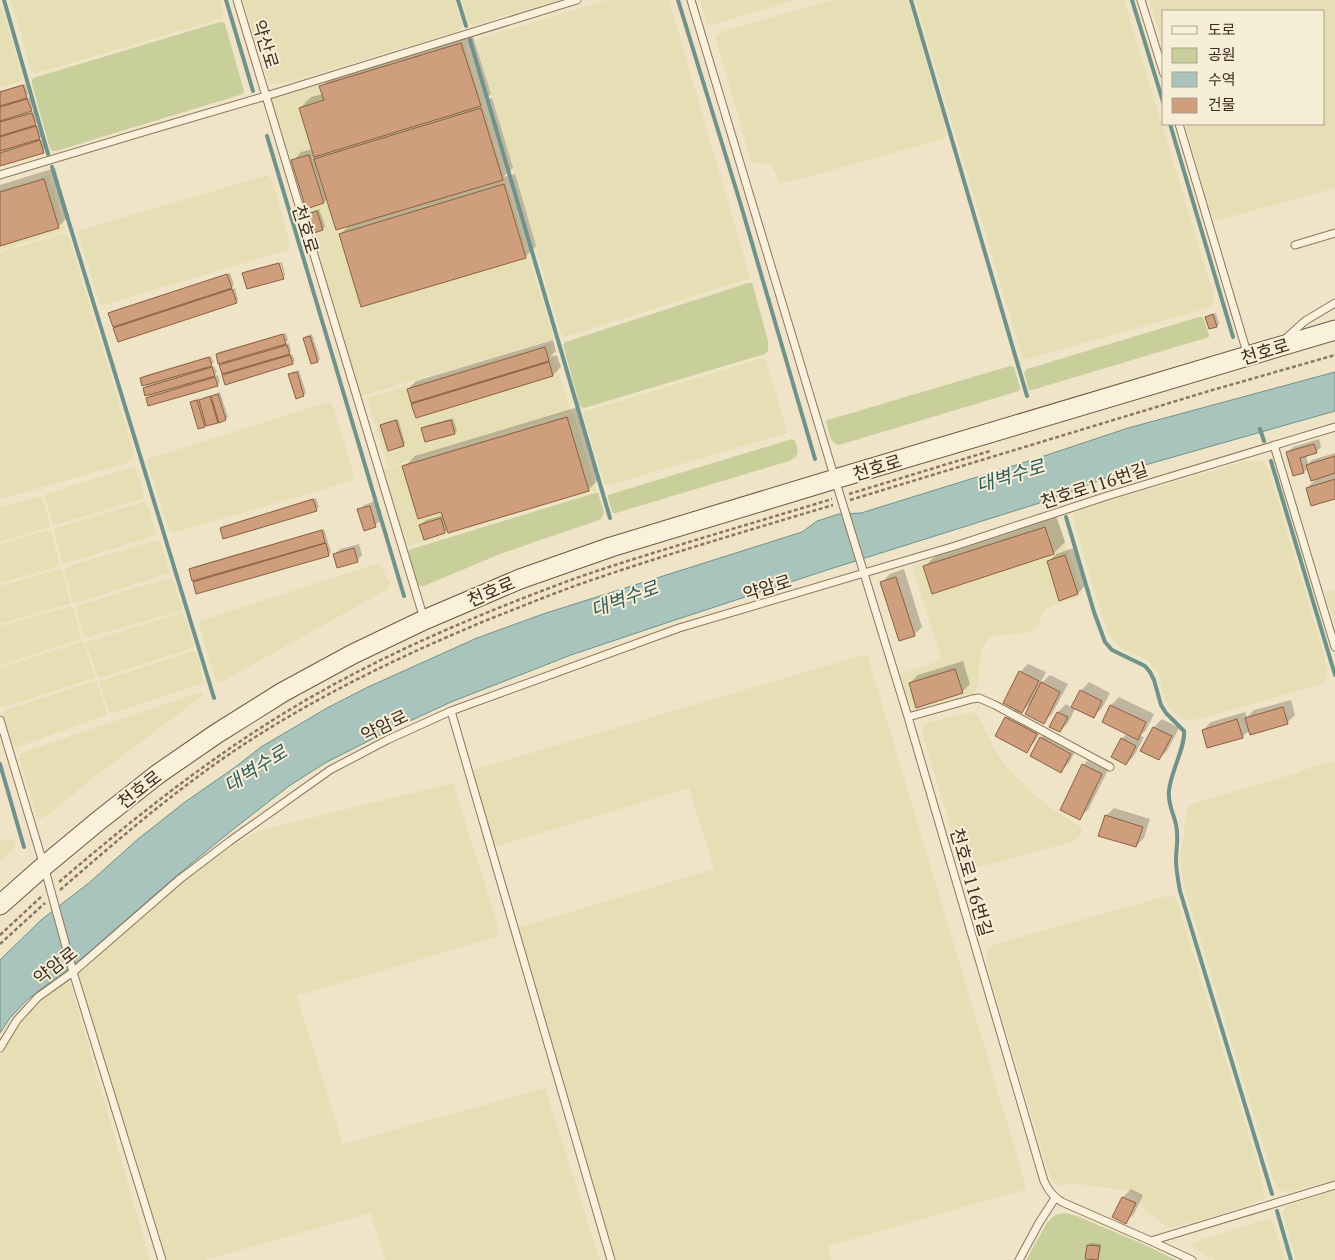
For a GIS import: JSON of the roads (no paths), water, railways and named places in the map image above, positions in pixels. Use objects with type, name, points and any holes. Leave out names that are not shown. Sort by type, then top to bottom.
[{"type":"street","name":"천호로","points":[[0,905],[44,866],[158,774],[216,734],[283,692],[344,658],[424,620],[520,579],[593,553],[840,496],[1248,356],[1335,330]]},
{"type":"lane","name":"약산로","points":[[237,0],[266,96]]},
{"type":"lane","points":[[0,175],[266,96],[577,0]]},
{"type":"lane","name":"천호로116번길","points":[[691,0],[908,717],[1041,1172],[1048,1189],[1055,1198]]},
{"type":"lane","points":[[1141,0],[1162,68]]},
{"type":"lane","name":"천호로","points":[[266,96],[424,620]]},
{"type":"lane","points":[[1179,125],[1248,356]]},
{"type":"lane","points":[[1295,245],[1335,234]]},
{"type":"lane","points":[[1276,348],[1305,320],[1335,303]]},
{"type":"lane","name":"천호로116번길","points":[[863,572],[990,535],[1107,496],[1335,427]]},
{"type":"lane","points":[[1274,445],[1335,647]]},
{"type":"lane","name":"약암로","points":[[0,1048],[17,1020],[38,997],[180,879],[330,770],[451,711],[673,630],[863,572]]},
{"type":"lane","points":[[908,717],[978,698],[995,704],[1110,767]]},
{"type":"lane","points":[[451,711],[612,1260]]},
{"type":"lane","points":[[0,720],[44,866],[72,970],[162,1260]]},
{"type":"lane","points":[[1151,1241],[1335,1185]]},
{"type":"lane","points":[[1019,1260],[1055,1198],[1192,1260]]},
{"type":"water","name":"대벽수로","points":[[1335,372],[1335,411],[1124,471],[1049,500],[827,570],[571,655],[451,702],[386,732],[325,763],[289,786],[231,831],[80,960],[28,999],[10,1018],[0,1033],[0,960],[41,920],[90,882],[138,839],[185,802],[261,747],[327,708],[368,687],[477,638],[543,614],[802,532],[817,521],[839,514],[861,513],[1128,428]]},
{"type":"waterway","points":[[4,0],[48,154]]},
{"type":"waterway","points":[[226,0],[253,91]]},
{"type":"waterway","points":[[458,0],[466,26]]},
{"type":"waterway","points":[[678,0],[740,202],[815,459]]},
{"type":"waterway","points":[[911,0],[1027,396]]},
{"type":"waterway","points":[[1132,0],[1162,98]]},
{"type":"waterway","points":[[470,40],[610,518]]},
{"type":"waterway","points":[[1170,125],[1233,337]]},
{"type":"waterway","points":[[267,136],[404,596]]},
{"type":"waterway","points":[[52,167],[214,698]]},
{"type":"waterway","points":[[1260,429],[1264,441]]},
{"type":"waterway","points":[[1271,461],[1335,675]]},
{"type":"waterway","points":[[1066,517],[1094,612],[1105,642],[1112,650],[1145,666],[1154,680],[1161,705],[1166,713],[1184,731],[1183,744],[1170,784],[1169,796],[1177,828],[1176,864],[1180,891],[1272,1194]]},
{"type":"waterway","points":[[0,764],[24,847]]},
{"type":"waterway","points":[[1277,1211],[1291,1260]]}]
